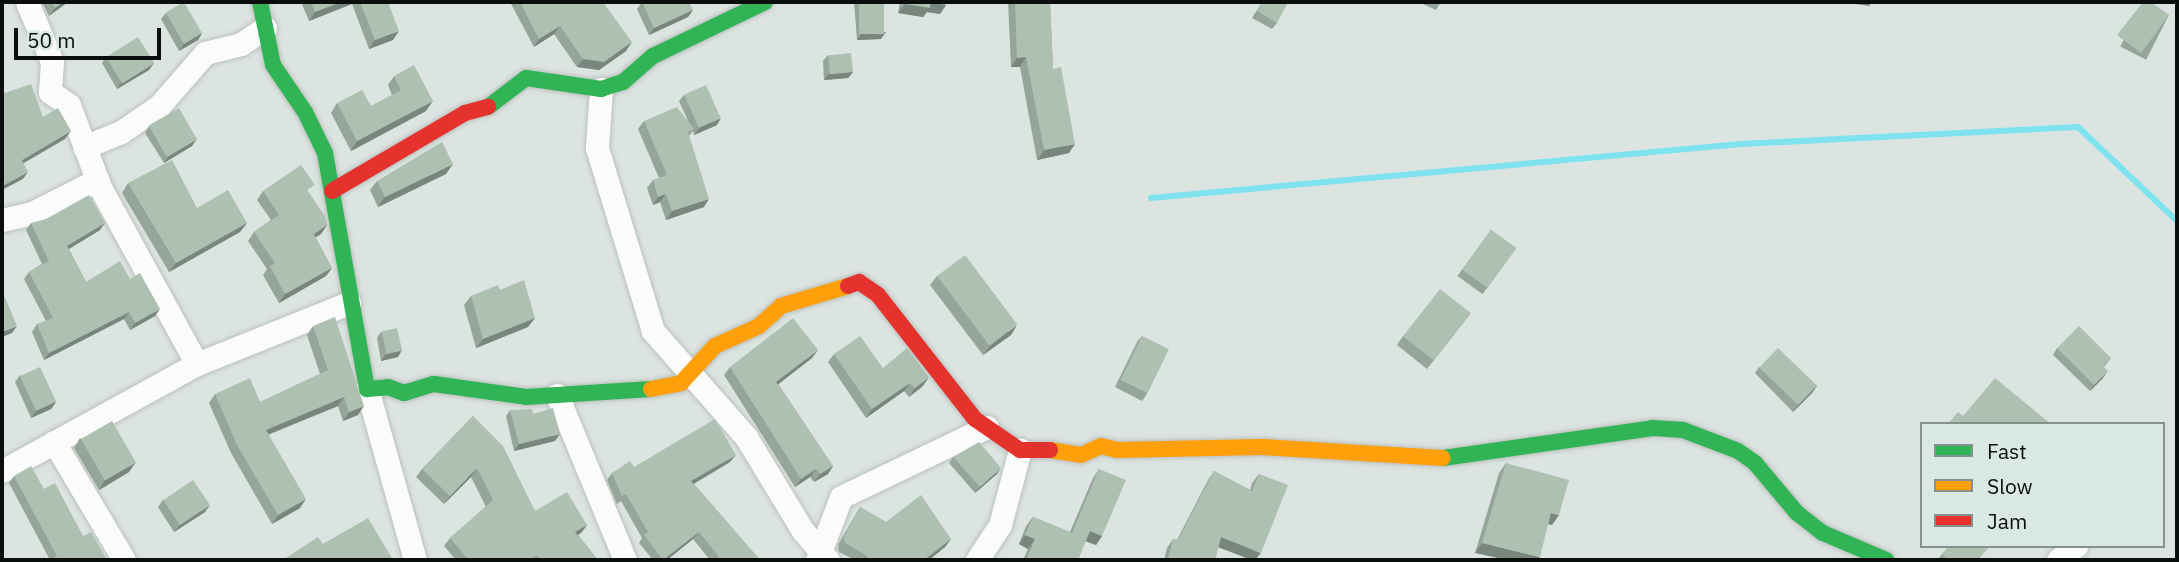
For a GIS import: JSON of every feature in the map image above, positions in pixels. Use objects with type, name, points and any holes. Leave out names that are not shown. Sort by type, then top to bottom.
[{"type":"street","points":[[27,2],[52,62],[50,92],[69,105],[97,180],[197,364]]},
{"type":"street","points":[[260,2],[273,65],[318,136],[332,191],[349,303],[367,390],[415,560]]},
{"type":"street","points":[[332,191],[465,113],[484,110],[526,78],[601,89],[623,82],[653,57],[720,11],[765,2]]},
{"type":"street","points":[[84,147],[121,132],[159,106],[205,53],[241,44],[265,28]]},
{"type":"street","points":[[601,89],[597,148],[653,331],[689,376],[746,437],[803,531],[823,558]]},
{"type":"street","points":[[2,220],[32,213],[97,180]]},
{"type":"street","points":[[367,390],[388,387],[404,393],[434,384],[498,390],[526,397],[654,390],[689,376],[715,346],[759,326],[782,306],[859,282],[878,295],[931,372],[987,427],[1020,450],[1066,450],[1081,455],[1101,446],[1117,450],[1262,447],[1456,459],[1653,428],[1683,430],[1738,450],[1769,478],[1797,513],[1824,533],[1886,560]]},
{"type":"street","points":[[2,471],[197,364],[349,303]]},
{"type":"street","points":[[557,395],[625,560]]},
{"type":"street","points":[[823,558],[841,496],[987,427]]},
{"type":"street","points":[[54,442],[124,560]]},
{"type":"street","points":[[977,560],[1000,525],[1020,450]]},
{"type":"street","points":[[2057,560],[2073,548]]},
{"type":"building","points":[[52,2],[63,2],[55,8]]},
{"type":"building","points":[[184,2],[202,33],[184,44],[166,12]]},
{"type":"building","points":[[311,2],[341,2],[315,12]]},
{"type":"building","points":[[360,2],[388,2],[399,31],[375,40]]},
{"type":"building","points":[[520,2],[603,2],[632,42],[604,62],[583,59],[560,26],[539,39]]},
{"type":"building","points":[[642,2],[689,2],[693,10],[654,28]]},
{"type":"building","points":[[859,2],[884,2],[884,34],[859,34]]},
{"type":"building","points":[[905,2],[931,2],[930,8]]},
{"type":"building","points":[[1015,2],[1050,2],[1053,69],[1061,67],[1075,144],[1044,150],[1026,57],[1017,58]]},
{"type":"building","points":[[1262,2],[1287,4],[1277,23],[1257,11]]},
{"type":"building","points":[[2143,2],[2151,2],[2169,15],[2141,53],[2117,35]]},
{"type":"building","points":[[138,37],[154,63],[122,83],[106,57]]},
{"type":"building","points":[[851,53],[853,72],[830,74],[828,55]]},
{"type":"building","points":[[414,65],[433,101],[357,141],[337,103],[362,90],[371,106],[401,90],[394,76]]},
{"type":"building","points":[[31,84],[43,117],[58,108],[71,131],[22,160],[28,172],[2,186],[2,94]]},
{"type":"building","points":[[706,85],[721,118],[699,128],[684,95]]},
{"type":"building","points":[[677,107],[694,129],[688,132],[709,199],[672,211],[666,194],[658,197],[653,180],[667,175],[644,121]]},
{"type":"building","points":[[179,108],[197,139],[167,157],[149,126]]},
{"type":"building","points":[[442,142],[453,164],[385,197],[377,181]]},
{"type":"building","points":[[172,160],[197,208],[228,190],[247,223],[176,263],[128,183]]},
{"type":"building","points":[[301,165],[315,185],[307,190],[325,216],[327,225],[314,234],[332,268],[285,294],[270,266],[275,263],[254,232],[279,215],[263,191]]},
{"type":"building","points":[[89,195],[105,223],[67,246],[86,282],[120,261],[130,279],[140,273],[160,309],[135,323],[129,312],[49,353],[37,324],[53,318],[29,272],[49,261],[31,223],[46,219]]},
{"type":"building","points":[[1491,230],[1516,248],[1487,288],[1462,270]]},
{"type":"building","points":[[965,255],[1017,324],[989,346],[937,276]]},
{"type":"building","points":[[524,280],[535,318],[483,339],[471,296],[498,285],[500,290]]},
{"type":"building","points":[[1440,289],[1471,313],[1434,360],[1403,336]]},
{"type":"building","points":[[4,295],[17,326],[2,332],[2,296]]},
{"type":"building","points":[[335,317],[364,406],[349,412],[344,397],[266,430],[306,499],[278,515],[237,445],[215,394],[250,378],[260,402],[328,370],[313,326]]},
{"type":"building","points":[[793,318],[818,350],[776,382],[833,466],[820,474],[816,469],[801,479],[730,367]]},
{"type":"building","points":[[2079,326],[2111,358],[2103,366],[2108,371],[2094,385],[2057,348]]},
{"type":"building","points":[[397,328],[402,350],[387,354],[381,332]]},
{"type":"building","points":[[860,336],[883,368],[907,348],[929,377],[915,388],[910,383],[872,409],[834,354]]},
{"type":"building","points":[[1142,336],[1169,349],[1147,393],[1121,380]]},
{"type":"building","points":[[1778,348],[1817,386],[1798,405],[1759,367]]},
{"type":"building","points":[[40,367],[56,401],[36,411],[20,376]]},
{"type":"building","points":[[1995,378],[2049,422],[1950,422],[1958,412],[1963,416]]},
{"type":"building","points":[[553,408],[560,434],[519,444],[510,410],[532,409],[533,414]]},
{"type":"building","points":[[473,416],[503,446],[535,511],[567,492],[587,525],[575,532],[598,560],[541,560],[537,555],[529,560],[469,560],[450,538],[493,500],[477,468],[450,496],[422,469]]},
{"type":"building","points":[[715,419],[736,455],[691,481],[760,560],[714,560],[719,557],[699,532],[663,560],[644,535],[648,532],[626,494],[622,496],[612,473],[630,461],[634,467]]},
{"type":"building","points":[[112,421],[136,463],[105,481],[81,439]]},
{"type":"building","points":[[979,442],[1001,468],[980,487],[953,457]]},
{"type":"building","points":[[1506,463],[1569,480],[1559,515],[1551,513],[1540,557],[1482,543]]},
{"type":"building","points":[[31,466],[44,489],[55,483],[83,536],[91,532],[107,560],[49,560],[57,556],[14,476]]},
{"type":"building","points":[[1099,469],[1126,480],[1102,536],[1090,531],[1078,560],[1026,560],[1035,539],[1025,535],[1033,517],[1072,533]]},
{"type":"building","points":[[1214,471],[1252,491],[1259,474],[1288,485],[1261,553],[1221,537],[1215,560],[1168,560],[1173,539],[1178,540]]},
{"type":"building","points":[[193,480],[210,505],[180,525],[163,500]]},
{"type":"building","points":[[921,495],[951,539],[924,560],[871,560],[845,543],[844,537],[860,507],[886,522]]},
{"type":"building","points":[[368,518],[393,560],[283,560],[318,537],[323,544]]},
{"type":"building","points":[[1947,548],[1988,548],[1978,560],[1948,560],[1942,554]]},
{"type":"waterway","points":[[1151,198],[1741,144],[2078,127],[2177,221]]},
{"type":"traffic: fast","points":[[260,2],[273,65],[305,112],[325,153],[367,389],[388,387],[404,393],[434,384],[526,397],[651,389]]},
{"type":"traffic: fast","points":[[488,107],[526,78],[601,89],[623,82],[653,56],[765,2]]},
{"type":"traffic: fast","points":[[1443,458],[1653,428],[1683,430],[1738,451],[1755,463],[1797,513],[1823,533],[1886,560]]},
{"type":"traffic: slow","points":[[651,389],[681,383],[715,346],[759,326],[781,306],[848,286]]},
{"type":"traffic: slow","points":[[1050,450],[1081,455],[1101,446],[1117,450],[1262,447],[1443,458]]},
{"type":"traffic: jam","points":[[332,191],[465,113],[488,107]]},
{"type":"traffic: jam","points":[[848,286],[859,282],[878,295],[975,419],[1020,450],[1050,450]]}]
